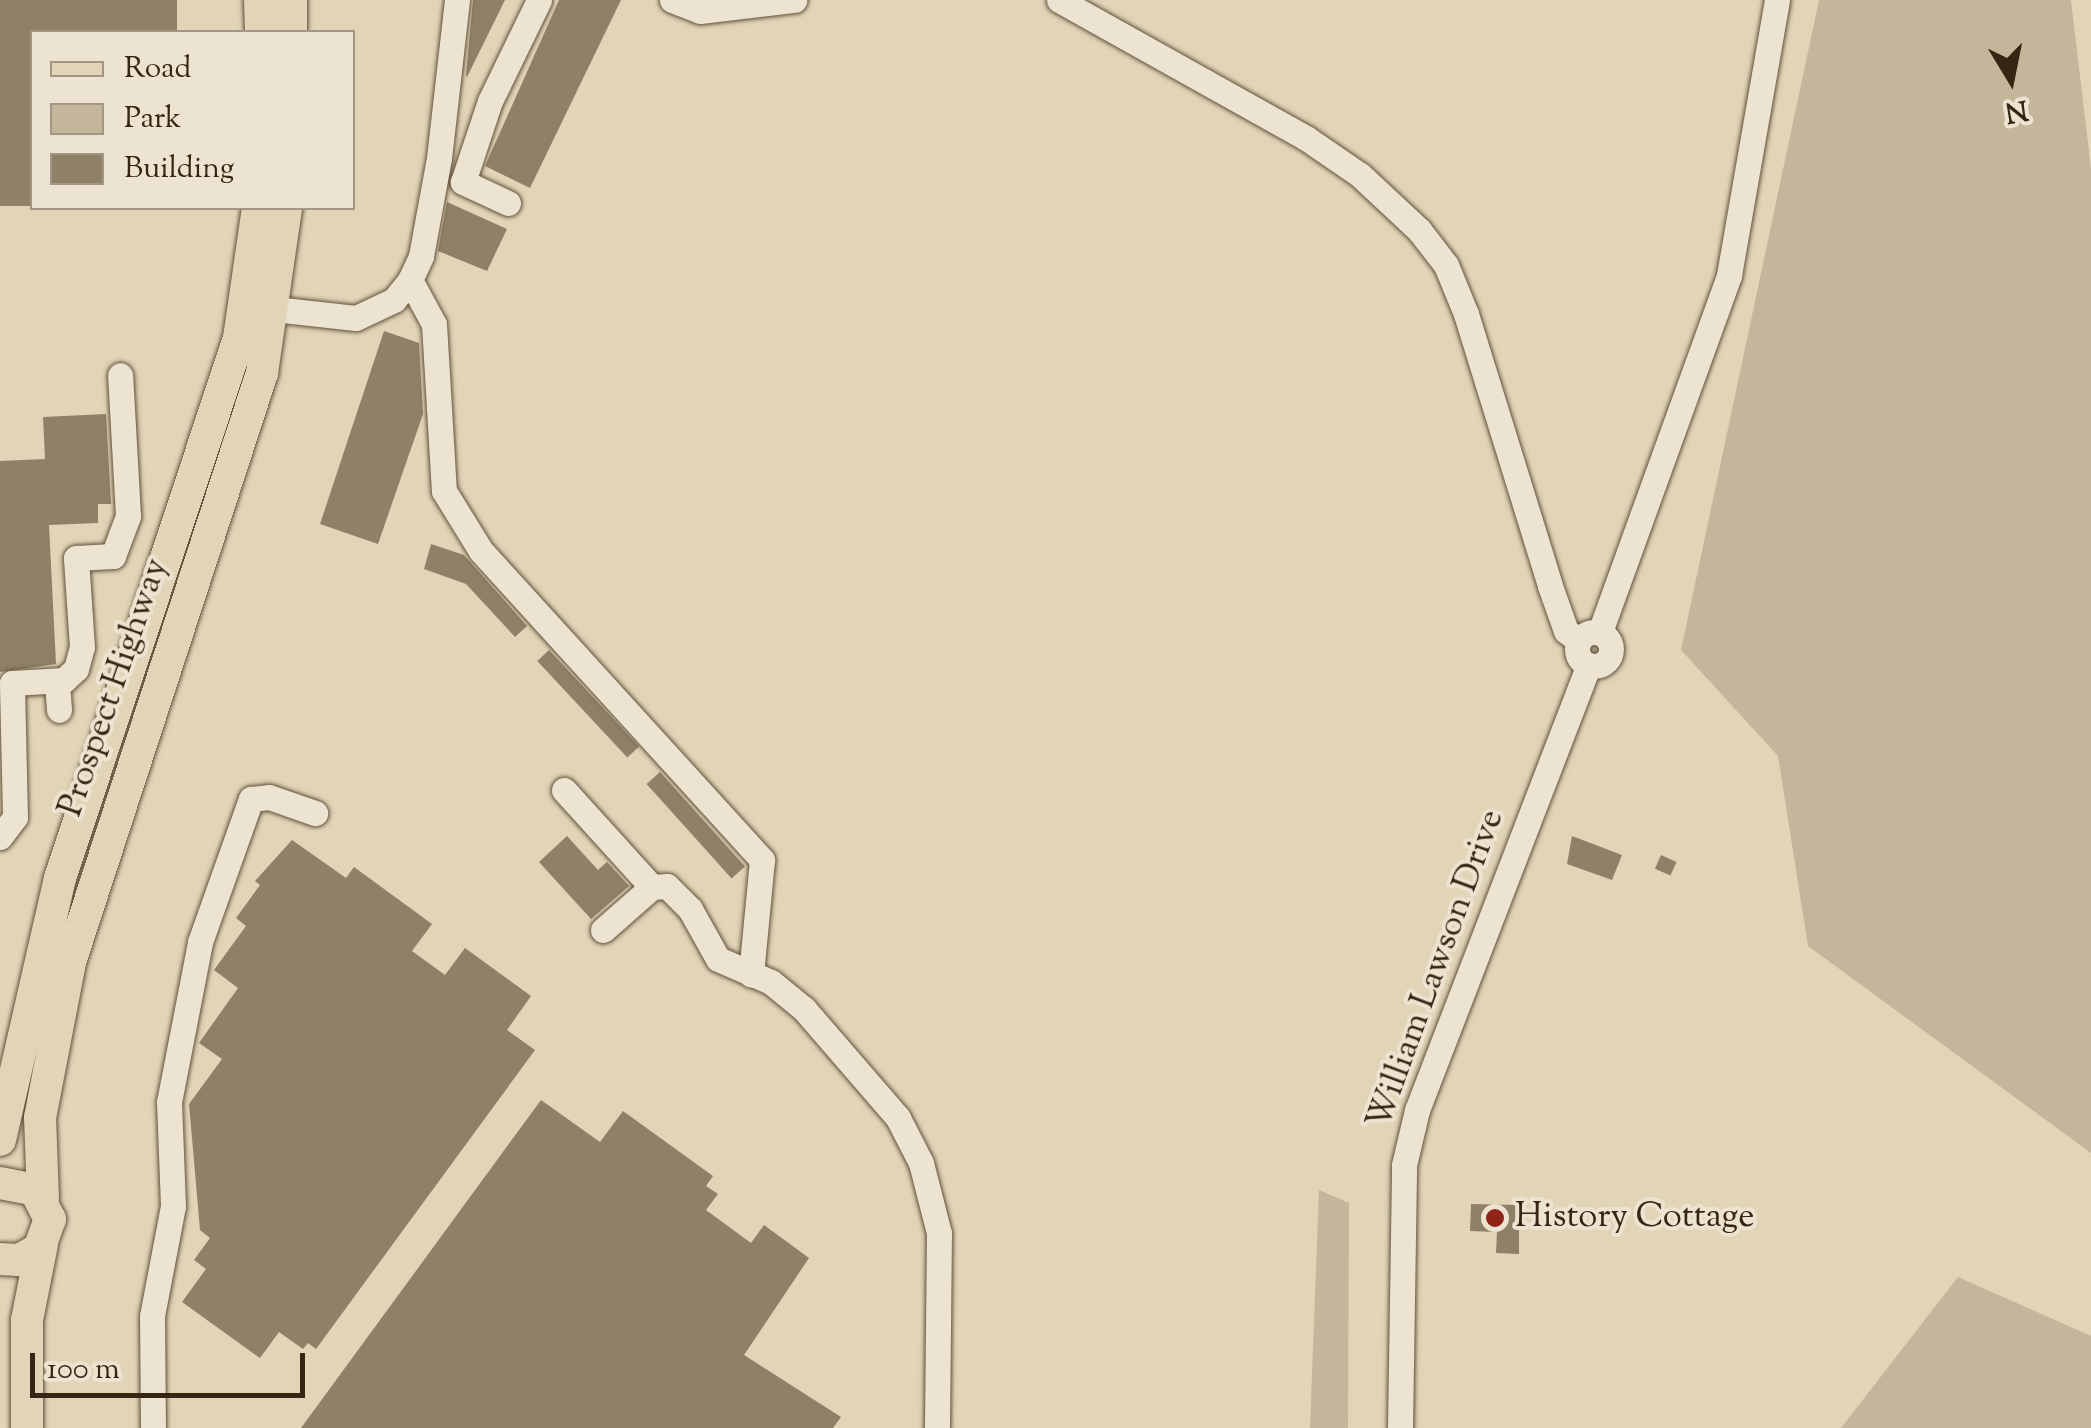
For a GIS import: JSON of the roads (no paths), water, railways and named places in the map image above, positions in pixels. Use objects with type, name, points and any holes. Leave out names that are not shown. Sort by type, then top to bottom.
[{"type":"main road","points":[[260,0],[260,30]]},
{"type":"main road","points":[[291,0],[291,30]]},
{"type":"main road","name":"Prospect Highway","points":[[0,1140],[60,878],[236,350],[258,210]]},
{"type":"main road","name":"Prospect Highway","points":[[42,1244],[50,1219],[43,1198],[40,1118],[80,920],[262,373],[286,210]]},
{"type":"main road","points":[[0,1183],[24,1184],[43,1198]]},
{"type":"main road","points":[[0,1259],[19,1260],[42,1244]]},
{"type":"main road","points":[[27,1428],[28,1320],[42,1244]]},
{"type":"street","points":[[274,309],[356,318],[394,300],[410,280],[421,256],[439,158],[456,0]]},
{"type":"street","points":[[508,203],[463,182],[490,102],[539,0]]},
{"type":"street","points":[[672,0],[700,11],[794,0]]},
{"type":"street","points":[[1058,0],[1306,138],[1396,204],[1419,230],[1446,265],[1466,314],[1566,631],[1589,636]]},
{"type":"street","name":"William Lawson Drive","points":[[1400,1428],[1404,1165],[1416,1110],[1588,665],[1606,662],[1612,652],[1589,636],[1729,275],[1777,0]]},
{"type":"street","points":[[410,280],[434,324],[444,491],[481,551],[762,860],[752,974]]},
{"type":"street","points":[[0,838],[15,817],[12,683],[57,681],[76,669],[82,647],[76,558],[114,556],[128,516],[120,375]]},
{"type":"street","points":[[57,681],[59,710]]},
{"type":"street","points":[[564,790],[652,886]]},
{"type":"street","points":[[153,1428],[152,1316],[172,1206],[170,1102],[200,942],[252,799],[269,796],[315,813]]},
{"type":"street","points":[[603,930],[652,886],[667,886],[690,908],[718,959],[752,974],[804,1010],[898,1118],[921,1163],[939,1233],[937,1428]]},
{"type":"place","name":"History Cottage","points":[[1495,1218]]}]
